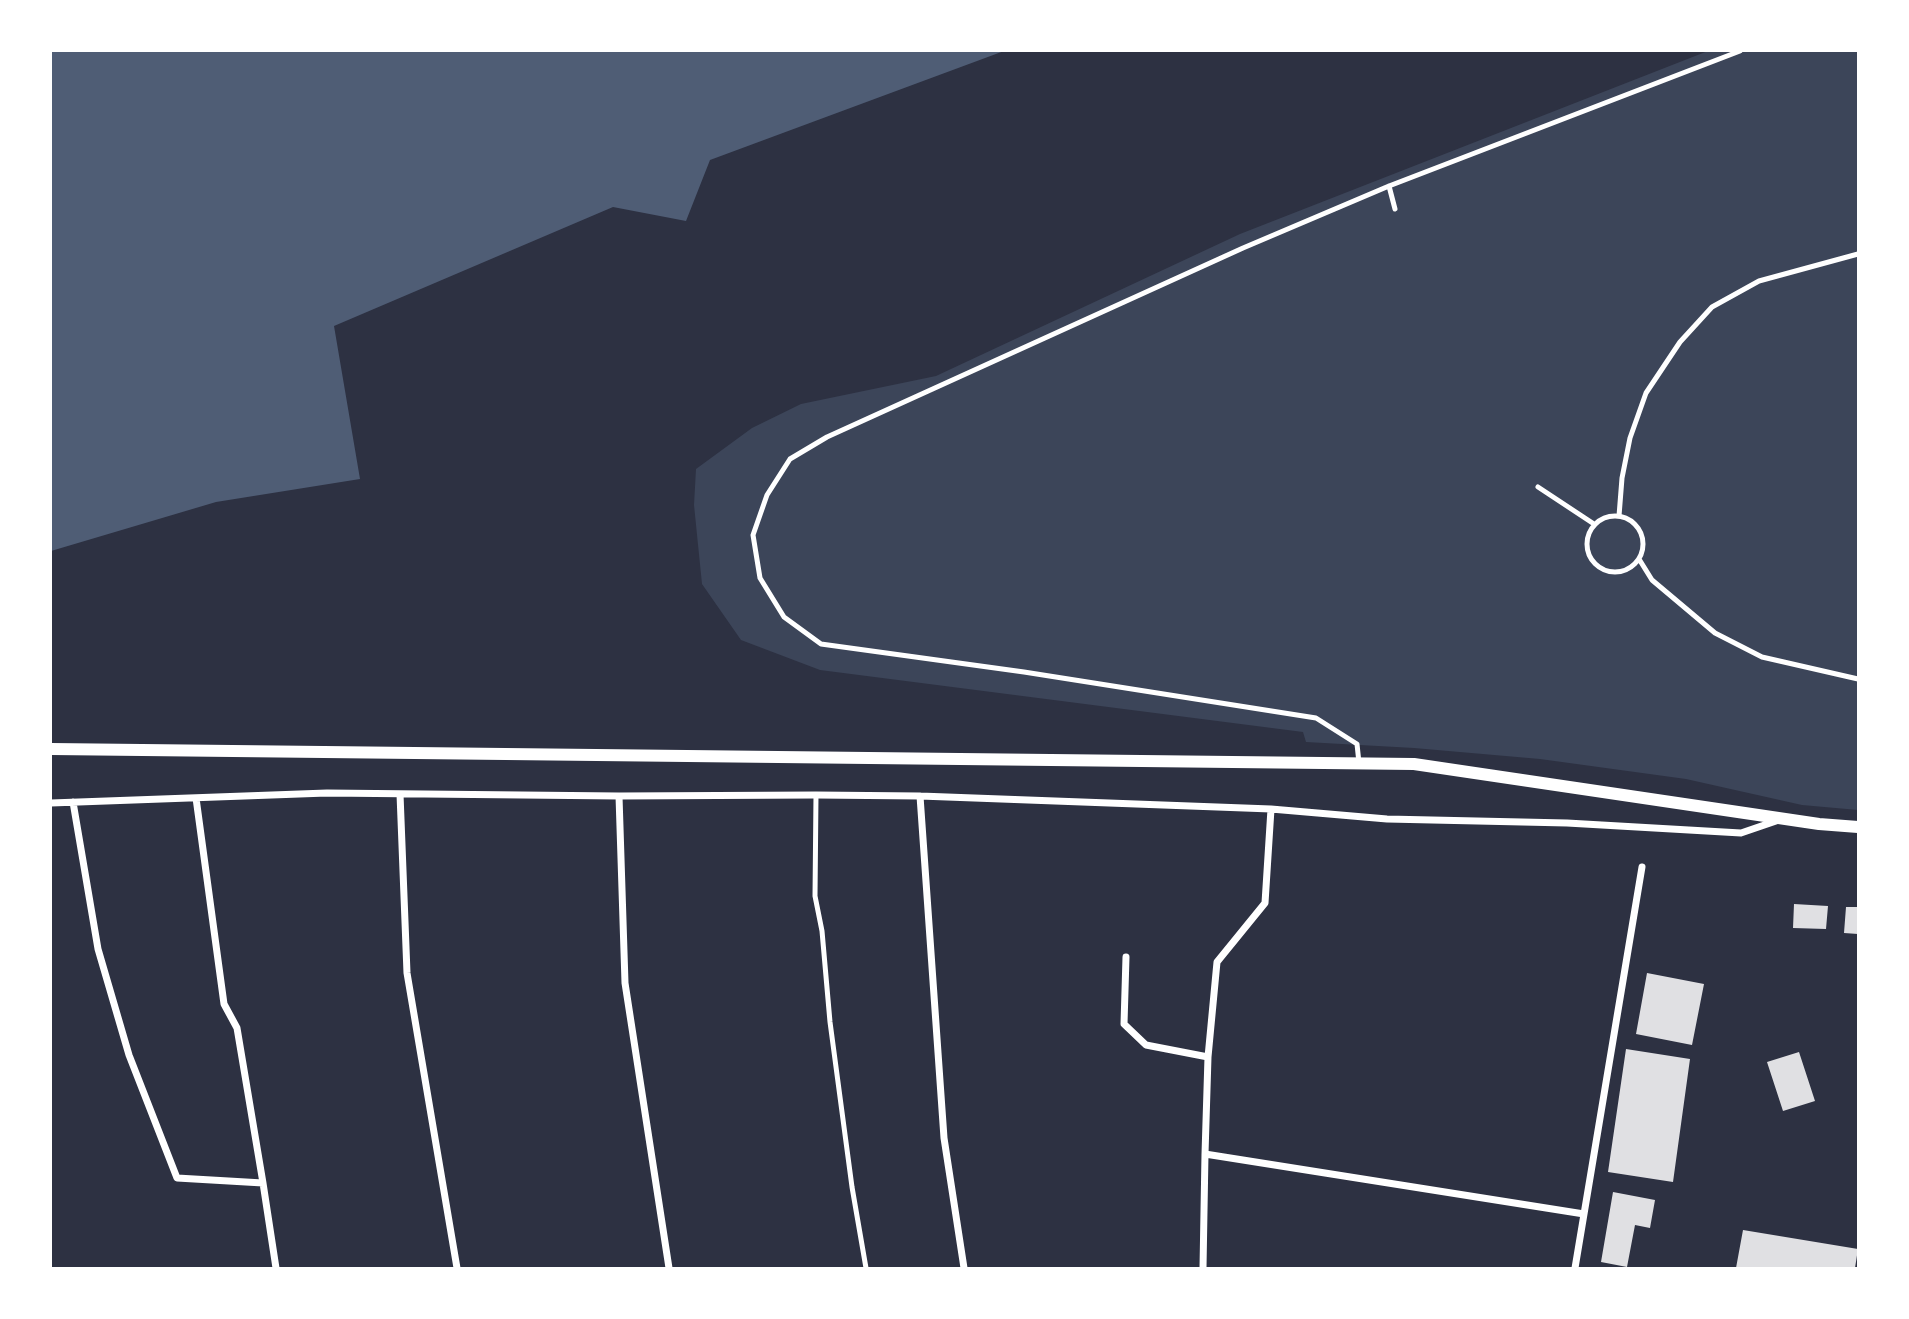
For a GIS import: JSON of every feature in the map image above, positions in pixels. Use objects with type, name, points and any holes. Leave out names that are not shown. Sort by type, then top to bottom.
[{"type":"street","points":[[51,749],[1414,764],[1782,819],[1858,827]]},
{"type":"street","points":[[51,803],[327,793],[816,795],[920,796],[1271,809],[1387,819],[1567,823],[1741,833],[1782,819]]},
{"type":"street","points":[[400,794],[407,973],[457,1268]]},
{"type":"street","points":[[619,796],[625,984],[669,1268]]},
{"type":"street","points":[[920,796],[944,1138],[964,1268]]},
{"type":"street","points":[[196,798],[223,1004],[237,1028],[276,1268]]},
{"type":"street","points":[[73,802],[98,949],[129,1055],[177,1178],[263,1183]]},
{"type":"street","points":[[1203,1268],[1208,1057],[1217,962],[1265,903],[1271,809]]},
{"type":"street","points":[[1575,1268],[1642,867]]},
{"type":"street","points":[[1126,957],[1124,1024],[1146,1045],[1208,1057]]},
{"type":"street","points":[[1205,1154],[1584,1214]]},
{"type":"lane","points":[[1359,763],[1357,744],[1316,718],[1024,672],[821,644],[784,617],[761,578],[753,535],[767,495],[790,460],[827,437],[1231,253],[1389,186],[1740,51]]},
{"type":"lane","points":[[1389,186],[1395,209]]},
{"type":"lane","points":[[1619,516],[1624,464],[1646,393],[1688,333],[1712,307],[1759,281],[1858,254]]},
{"type":"lane","points":[[1538,486],[1594,524]]},
{"type":"lane","points":[[1611,516],[1619,516],[1635,524],[1641,532],[1642,550],[1639,559],[1632,566],[1614,572],[1597,565],[1587,550],[1589,532],[1594,524],[1611,516]]},
{"type":"lane","points":[[1639,559],[1652,580],[1715,633],[1762,657],[1858,679]]},
{"type":"lane","points":[[816,795],[816,896],[852,1187],[866,1268]]},
{"type":"shaded area","points":[[51,51],[1004,51],[710,160],[686,221],[613,207],[334,326],[360,479],[216,502],[51,551]]},
{"type":"shaded area","points":[[1708,51],[1858,51],[1858,810],[1802,805],[1686,779],[1540,759],[1306,742],[1303,732],[820,670],[741,640],[702,584],[694,505],[696,469],[752,428],[801,404],[936,376],[1240,234]]},
{"type":"building","points":[[1794,904],[1828,906],[1826,929],[1793,928]]},
{"type":"building","points":[[1846,907],[1858,907],[1858,934],[1844,933]]},
{"type":"building","points":[[1647,973],[1704,984],[1692,1045],[1636,1034]]},
{"type":"building","points":[[1626,1049],[1690,1059],[1673,1182],[1608,1172]]},
{"type":"building","points":[[1799,1052],[1815,1101],[1783,1111],[1767,1062]]},
{"type":"building","points":[[1613,1192],[1655,1200],[1650,1228],[1635,1225],[1627,1267],[1601,1262]]},
{"type":"building","points":[[1743,1230],[1858,1249],[1855,1268],[1736,1268]]}]
